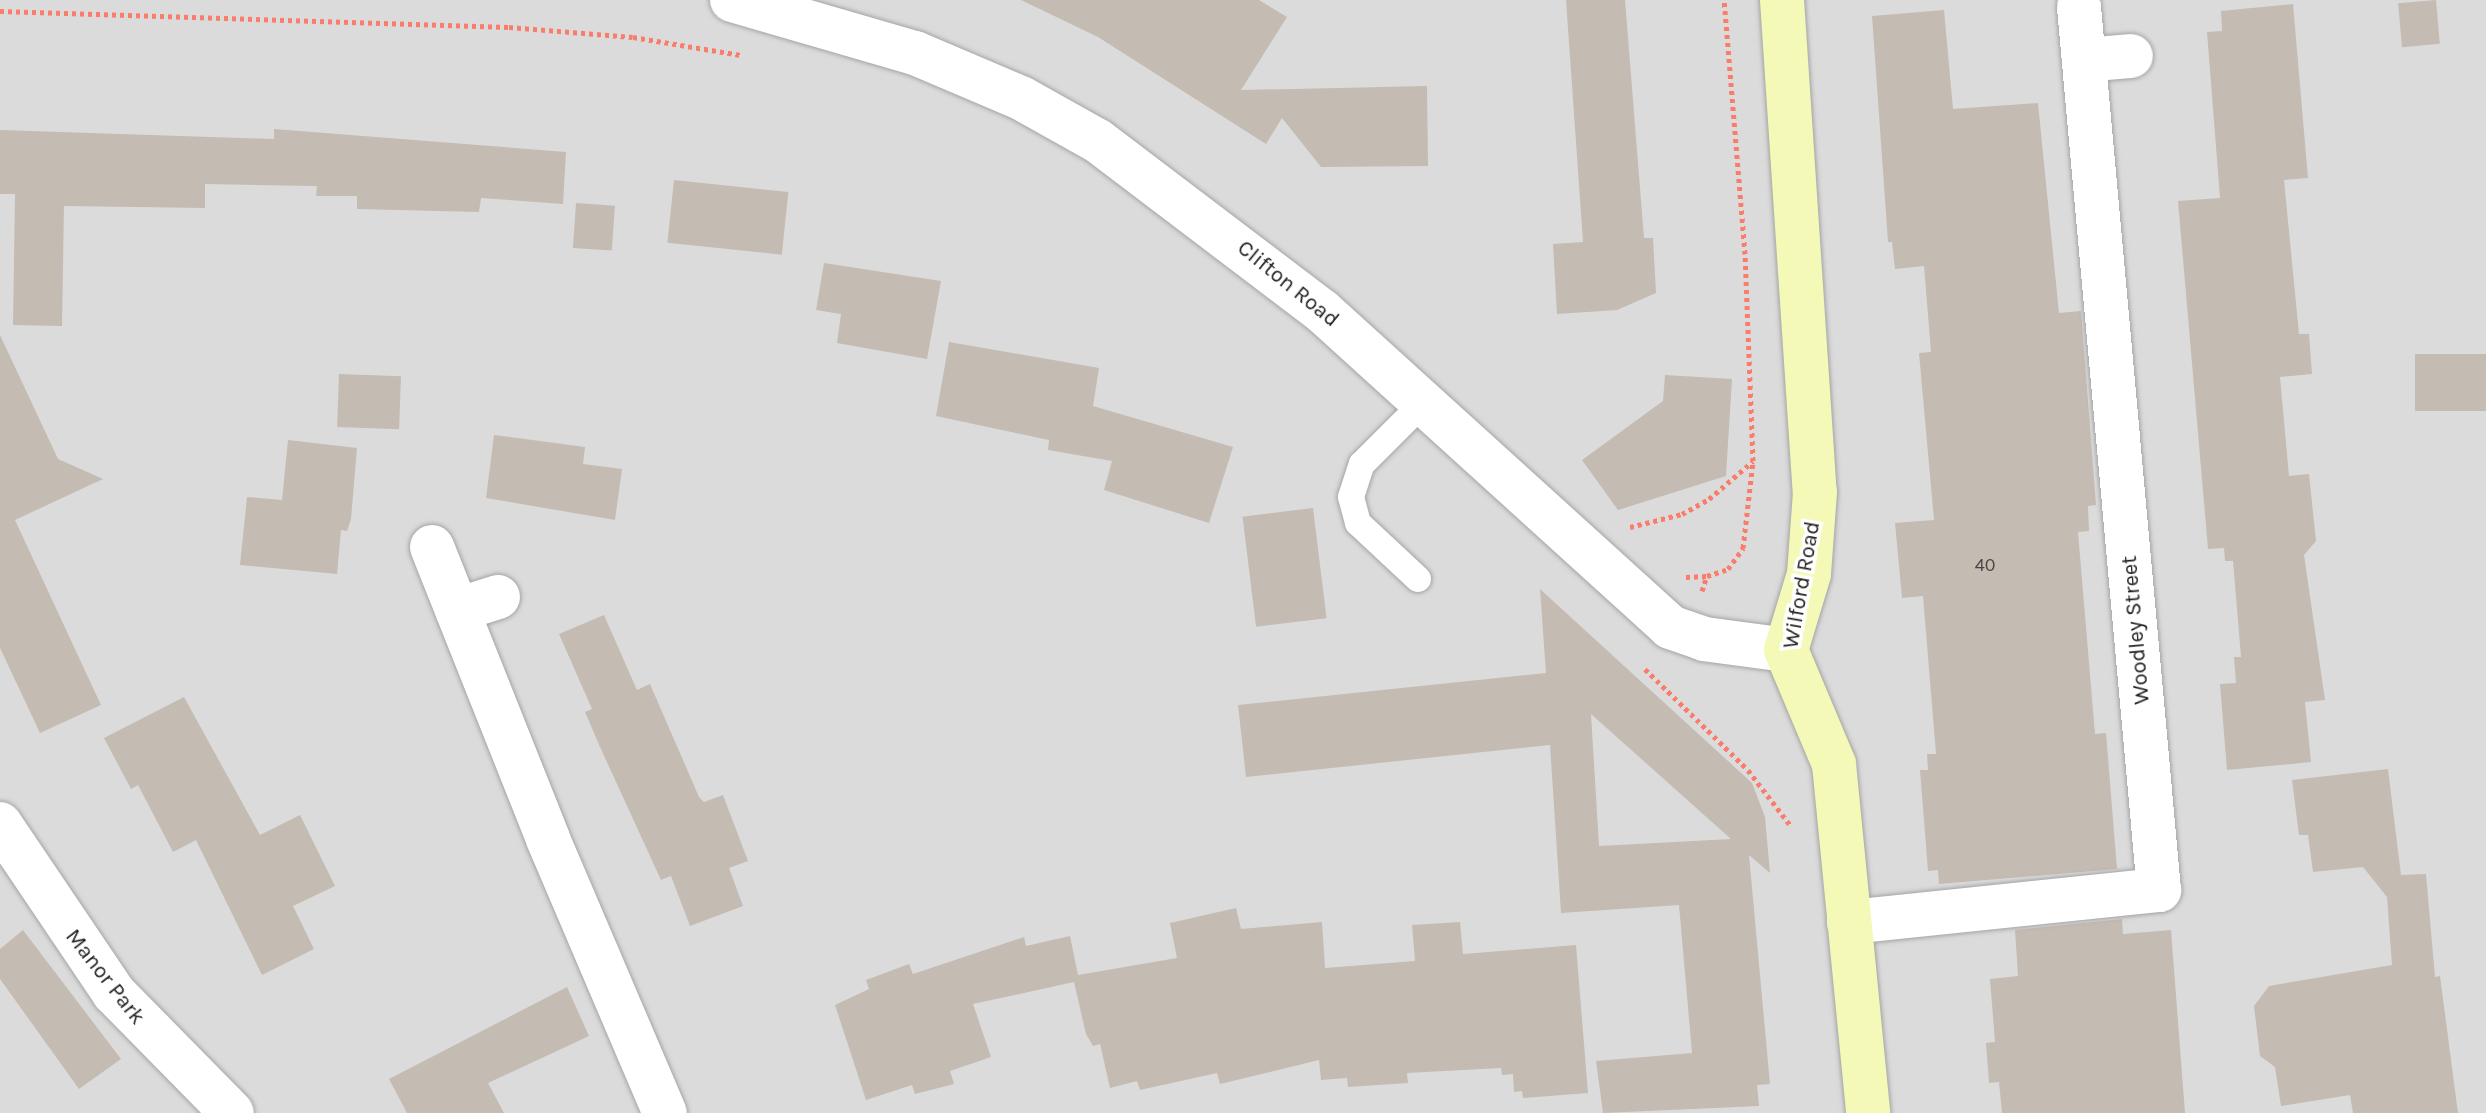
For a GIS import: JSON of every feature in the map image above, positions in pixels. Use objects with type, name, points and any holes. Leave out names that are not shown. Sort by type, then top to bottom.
[{"type":"main road","name":"Wilford Road","points":[[1782,0],[1815,480],[1809,574],[1786,650],[1834,764],[1868,1113]]},
{"type":"street","name":"Clifton Road","points":[[732,0],[915,53],[1066,122],[1249,251],[1424,402],[1648,610],[1687,635],[1786,650]]},
{"type":"street","name":"Woodley Street","points":[[1849,922],[2159,890],[2079,7]]},
{"type":"street","points":[[2084,60],[2131,56]]},
{"type":"street","points":[[432,547],[665,1113]]},
{"type":"street","points":[[457,610],[498,597]]},
{"type":"street","name":"Manor Park","points":[[0,824],[114,993],[232,1113]]},
{"type":"lane","points":[[1418,579],[1358,523],[1351,497],[1362,464],[1424,402]]},
{"type":"path","points":[[1668,691],[1707,576],[1728,569],[1743,548],[1753,461],[1746,266],[1724,0]]},
{"type":"path","points":[[0,11],[509,27],[633,37],[754,58]]},
{"type":"path","points":[[1635,660],[1765,788],[1787,818],[1793,843],[1842,840]]},
{"type":"shaded area","points":[[0,0],[2486,0],[2486,1113],[0,1113]]},
{"type":"building","points":[[1021,0],[1259,0],[1287,17],[1241,90],[1427,86],[1428,166],[1321,167],[1282,118],[1266,144],[1098,37]]},
{"type":"building","points":[[1566,0],[1625,0],[1644,238],[1653,238],[1656,293],[1617,310],[1557,314],[1553,244],[1583,242]]},
{"type":"building","points":[[2436,0],[2440,44],[2402,47],[2398,3]]},
{"type":"building","points":[[2293,4],[2308,178],[2284,180],[2299,334],[2309,334],[2312,374],[2280,377],[2289,476],[2309,474],[2316,541],[2304,555],[2325,700],[2305,702],[2311,762],[2227,770],[2220,684],[2236,683],[2234,657],[2241,657],[2233,561],[2225,561],[2224,548],[2208,549],[2178,201],[2220,198],[2207,32],[2222,31],[2221,11]]},
{"type":"building","points":[[1944,10],[1953,109],[2038,103],[2059,313],[2081,311],[2096,505],[2088,506],[2089,531],[2078,532],[2095,734],[2106,733],[2117,869],[1939,884],[1938,870],[1928,871],[1920,770],[1928,770],[1927,754],[1936,754],[1923,596],[1902,598],[1895,523],[1934,520],[1919,353],[1931,352],[1924,266],[1895,269],[1892,242],[1888,242],[1872,16]]},
{"type":"building","points":[[274,129],[566,152],[563,204],[481,198],[479,212],[357,209],[357,196],[316,196],[317,186],[205,184],[205,208],[64,206],[62,326],[13,325],[15,194],[0,194],[0,130],[274,139]]},
{"type":"building","points":[[674,180],[788,192],[782,255],[667,243]]},
{"type":"building","points":[[576,203],[615,206],[612,251],[573,248]]},
{"type":"building","points":[[824,263],[941,281],[927,359],[837,343],[841,314],[816,310]]},
{"type":"building","points":[[0,335],[58,459],[103,479],[15,520],[101,705],[40,733],[0,648]]},
{"type":"building","points":[[949,342],[1099,368],[1093,406],[1233,447],[1209,523],[1104,490],[1112,461],[1048,450],[1049,440],[936,416]]},
{"type":"building","points":[[2415,354],[2486,354],[2486,411],[2415,411]]},
{"type":"building","points":[[339,374],[401,376],[399,429],[337,427]]},
{"type":"building","points":[[1665,375],[1732,379],[1726,476],[1618,510],[1582,460],[1663,401]]},
{"type":"building","points":[[494,435],[585,447],[583,464],[622,469],[615,520],[486,498]]},
{"type":"building","points":[[288,440],[357,448],[351,519],[347,531],[341,530],[337,574],[240,565],[247,497],[282,500]]},
{"type":"building","points":[[1313,508],[1327,618],[1256,627],[1243,517]]},
{"type":"building","points":[[1540,589],[1752,783],[1765,817],[1770,873],[1749,855],[1770,1084],[1757,1085],[1759,1106],[1603,1113],[1596,1061],[1692,1053],[1679,905],[1561,913],[1550,745],[1246,777],[1238,705],[1546,673]],"holes":[[[1591,714],[1731,839],[1599,846]]]},
{"type":"building","points":[[604,615],[637,690],[650,684],[699,797],[704,802],[723,795],[748,861],[729,868],[743,906],[690,926],[671,876],[661,880],[600,747],[585,712],[592,709],[559,634]]},
{"type":"building","points":[[184,697],[260,835],[300,815],[335,886],[293,906],[314,949],[262,975],[196,840],[173,852],[138,785],[131,789],[104,738]]},
{"type":"building","points":[[2388,769],[2401,875],[2426,874],[2435,977],[2440,976],[2458,1113],[2353,1113],[2350,1095],[2281,1106],[2275,1067],[2260,1056],[2254,1006],[2269,986],[2392,965],[2387,897],[2363,867],[2313,872],[2308,835],[2299,835],[2292,780]]},
{"type":"building","points":[[1236,908],[1241,929],[1322,922],[1325,968],[1415,961],[1412,925],[1460,922],[1463,954],[1576,945],[1588,1093],[1523,1098],[1522,1091],[1514,1092],[1513,1074],[1502,1075],[1501,1068],[1407,1073],[1408,1083],[1348,1087],[1347,1078],[1321,1080],[1319,1060],[1220,1084],[1217,1073],[1140,1090],[1137,1081],[1110,1088],[1100,1044],[1093,1046],[1086,1034],[1074,982],[973,1004],[991,1057],[950,1071],[954,1084],[915,1094],[912,1085],[866,1100],[835,1005],[869,989],[866,980],[909,964],[913,974],[1024,937],[1026,946],[1070,936],[1078,975],[1177,958],[1170,923]]},
{"type":"building","points":[[2122,919],[2123,934],[2171,930],[2185,1113],[2002,1113],[1999,1082],[1989,1083],[1986,1043],[1995,1042],[1990,979],[2018,976],[2015,930]]},
{"type":"building","points":[[23,930],[121,1059],[79,1089],[0,979],[0,949]]},
{"type":"building","points":[[567,987],[589,1036],[488,1083],[504,1113],[407,1113],[389,1079]]}]
